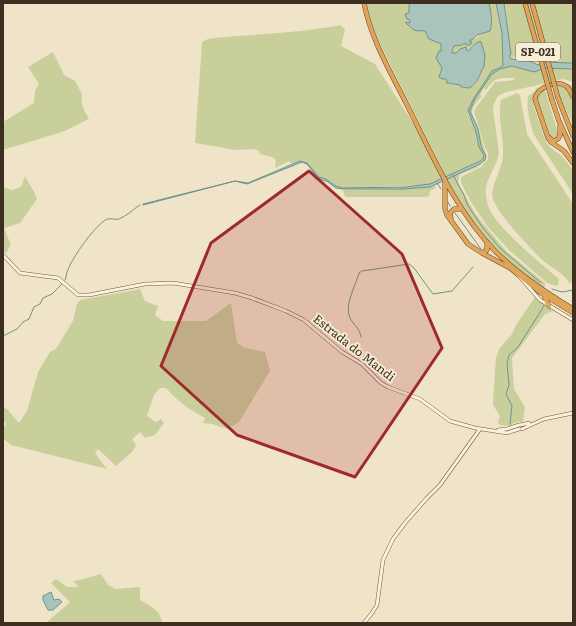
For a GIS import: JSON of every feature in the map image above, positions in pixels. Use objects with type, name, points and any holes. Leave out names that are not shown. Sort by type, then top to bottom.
[{"type":"highway","points":[[364,3],[367,17],[377,44],[461,209],[488,243],[517,271],[573,309]]},
{"type":"highway","name":"SP-021","points":[[525,3],[552,100],[559,121],[573,152]]},
{"type":"highway","name":"SP-021","points":[[532,3],[558,98],[573,136]]},
{"type":"highway","points":[[573,97],[567,86],[558,84],[542,88],[536,93],[535,102],[551,142],[562,149],[573,162]]},
{"type":"highway","points":[[564,114],[573,127]]},
{"type":"highway","points":[[547,134],[553,141],[558,139],[560,135],[559,121]]},
{"type":"highway","points":[[445,179],[445,209],[447,215],[468,244],[482,254],[510,268],[546,296],[573,313]]},
{"type":"highway","points":[[452,222],[450,213],[456,208],[461,209]]},
{"type":"highway","points":[[482,254],[488,250],[488,243]]},
{"type":"highway","points":[[546,296],[554,296]]},
{"type":"highway","points":[[546,296],[545,300],[549,306]]},
{"type":"main road","name":"Estrada do Mandi","points":[[3,255],[20,273],[56,278],[62,281],[71,291],[78,295],[89,296],[145,284],[173,283],[235,293],[252,298],[292,313],[309,323],[329,342],[346,355],[362,364],[381,383],[420,399],[450,420],[480,429],[507,433],[533,423],[573,413]]},
{"type":"main road","points":[[519,276],[534,295],[573,320]]},
{"type":"main road","points":[[364,623],[377,605],[383,560],[393,539],[426,499],[440,486],[480,429]]},
{"type":"highlighted area","points":[[309,171],[402,254],[442,348],[355,477],[237,435],[161,366],[211,243]]},
{"type":"green space","points":[[366,3],[410,3],[409,13],[405,15],[410,20],[410,23],[406,23],[411,29],[425,31],[429,39],[442,44],[441,51],[436,58],[442,68],[440,74],[446,79],[448,84],[474,86],[482,73],[485,52],[475,43],[471,46],[470,50],[460,49],[456,53],[452,53],[452,51],[454,46],[464,44],[474,39],[492,25],[489,3],[496,3],[502,33],[503,66],[492,71],[468,110],[476,132],[479,147],[484,155],[483,159],[446,177],[383,50],[374,30]]},
{"type":"green space","points":[[505,3],[573,3],[573,63],[561,63],[559,56],[550,56],[530,51],[521,52],[511,59],[509,56]]},
{"type":"green space","points":[[340,25],[345,29],[341,46],[375,64],[415,126],[442,179],[425,185],[343,188],[320,177],[313,171],[309,164],[303,161],[298,161],[292,164],[289,161],[275,168],[276,160],[272,157],[260,154],[259,151],[255,149],[236,150],[195,143],[202,42],[214,38],[293,32]]},
{"type":"green space","points":[[53,52],[64,75],[75,81],[82,94],[82,104],[89,119],[65,131],[3,150],[3,122],[34,103],[35,91],[39,84],[28,67]]},
{"type":"green space","points":[[512,66],[534,72],[545,68],[573,69],[573,82],[563,79],[506,92],[498,96],[493,109],[499,153],[486,188],[488,204],[494,217],[520,245],[559,279],[558,286],[546,282],[509,250],[487,226],[471,202],[461,183],[461,177],[481,167],[488,159],[488,154],[474,112],[475,109],[495,82],[514,80],[514,78],[495,80],[486,90],[484,88],[480,95],[482,96],[472,110],[472,115],[477,124],[485,153],[481,146],[476,124],[471,113],[471,109],[475,99],[492,74],[500,69]]},
{"type":"green space","points":[[557,82],[563,82],[573,86],[573,94],[566,84]]},
{"type":"green space","points":[[548,84],[535,90],[533,100],[534,107],[546,142],[551,148],[562,156],[573,170],[573,194],[534,135],[529,116],[528,96],[533,93],[536,88]]},
{"type":"green space","points":[[559,86],[564,87],[571,96],[573,125],[561,99]]},
{"type":"green space","points":[[545,88],[558,134],[555,138],[550,135],[538,101],[538,94]]},
{"type":"green space","points":[[517,93],[520,95],[527,134],[573,204],[573,282],[569,283],[563,275],[539,257],[511,227],[494,201],[492,194],[503,155],[503,141],[500,121],[501,100]]},
{"type":"green space","points":[[486,158],[486,160],[476,168],[460,174],[458,183],[476,215],[507,252],[545,283],[544,288],[514,265],[488,240],[477,226],[447,179],[480,164]]},
{"type":"green space","points":[[25,176],[37,199],[20,223],[4,228],[11,245],[6,253],[3,250],[3,187],[12,190],[21,187]]},
{"type":"green space","points":[[434,185],[436,188],[430,191],[429,196],[424,197],[345,197],[343,190],[402,189],[430,187]]},
{"type":"green space","points":[[140,289],[145,301],[158,306],[155,315],[163,321],[206,321],[231,303],[237,343],[245,348],[265,352],[270,371],[239,422],[227,429],[212,424],[203,423],[205,418],[184,405],[166,388],[160,388],[154,395],[147,416],[156,422],[161,419],[164,423],[155,435],[145,438],[140,432],[132,439],[136,445],[132,452],[116,466],[98,449],[95,453],[107,469],[11,445],[3,440],[3,429],[6,424],[3,419],[3,407],[7,409],[19,423],[27,411],[38,372],[50,352],[56,349],[73,321],[77,304],[80,300]]},
{"type":"green space","points":[[535,297],[553,311],[545,314],[512,358],[514,389],[525,407],[523,422],[516,422],[511,426],[500,425],[498,422],[500,416],[493,405],[496,358],[499,349],[512,334],[516,325]]},
{"type":"green space","points":[[101,574],[108,585],[115,589],[140,587],[140,600],[151,606],[160,615],[162,623],[46,623],[70,602],[51,583],[56,579],[67,587],[79,587],[73,581]]},
{"type":"sand","points":[[550,49],[552,57],[557,54],[561,63],[543,62],[538,65],[530,61],[511,59],[521,52]]},
{"type":"water","points":[[410,3],[489,3],[492,21],[490,31],[477,35],[470,40],[470,42],[472,42],[470,45],[466,45],[465,43],[454,46],[452,51],[452,53],[456,53],[460,49],[466,47],[467,51],[470,50],[475,44],[480,41],[481,42],[485,55],[484,67],[473,86],[469,88],[461,87],[460,85],[447,83],[446,79],[439,77],[442,68],[436,58],[439,51],[441,51],[441,44],[429,39],[425,31],[415,30],[406,23],[410,23],[410,20],[407,19],[405,14],[409,13]]},
{"type":"water","points":[[496,3],[504,3],[511,54],[509,56],[511,59],[530,61],[538,65],[543,62],[573,63],[573,69],[545,68],[534,72],[512,66],[500,69],[492,74],[475,99],[470,111],[478,129],[481,146],[486,156],[485,160],[480,164],[430,187],[402,189],[336,188],[328,182],[318,178],[307,164],[302,162],[247,184],[235,181],[248,183],[300,161],[307,163],[319,177],[343,188],[405,187],[430,184],[483,159],[484,155],[479,147],[476,132],[468,110],[492,71],[503,66],[502,33]]},
{"type":"water","points":[[235,181],[143,205],[143,204]]},
{"type":"water","points":[[51,592],[54,600],[59,599],[62,602],[53,610],[48,610],[43,600],[43,596]]},
{"type":"waterway","points":[[453,175],[464,195],[467,204],[483,228],[500,248],[541,283]]},
{"type":"waterway","points":[[437,183],[441,189]]},
{"type":"waterway","points":[[448,202],[450,206]]},
{"type":"waterway","points":[[65,280],[67,272],[75,256],[95,229],[107,219],[119,219],[140,205]]},
{"type":"waterway","points":[[455,213],[481,249]]},
{"type":"waterway","points":[[361,337],[359,331],[350,318],[348,307],[359,273],[362,271],[409,264],[414,268],[433,294],[452,291],[473,267]]},
{"type":"waterway","points":[[3,336],[17,329],[23,322],[29,319],[34,307],[40,304],[43,298],[52,294],[62,284]]},
{"type":"waterway","points":[[552,289],[562,292],[573,290]]},
{"type":"waterway","points":[[510,424],[512,406],[506,394],[509,385],[507,364],[509,355],[518,347],[544,306]]}]
